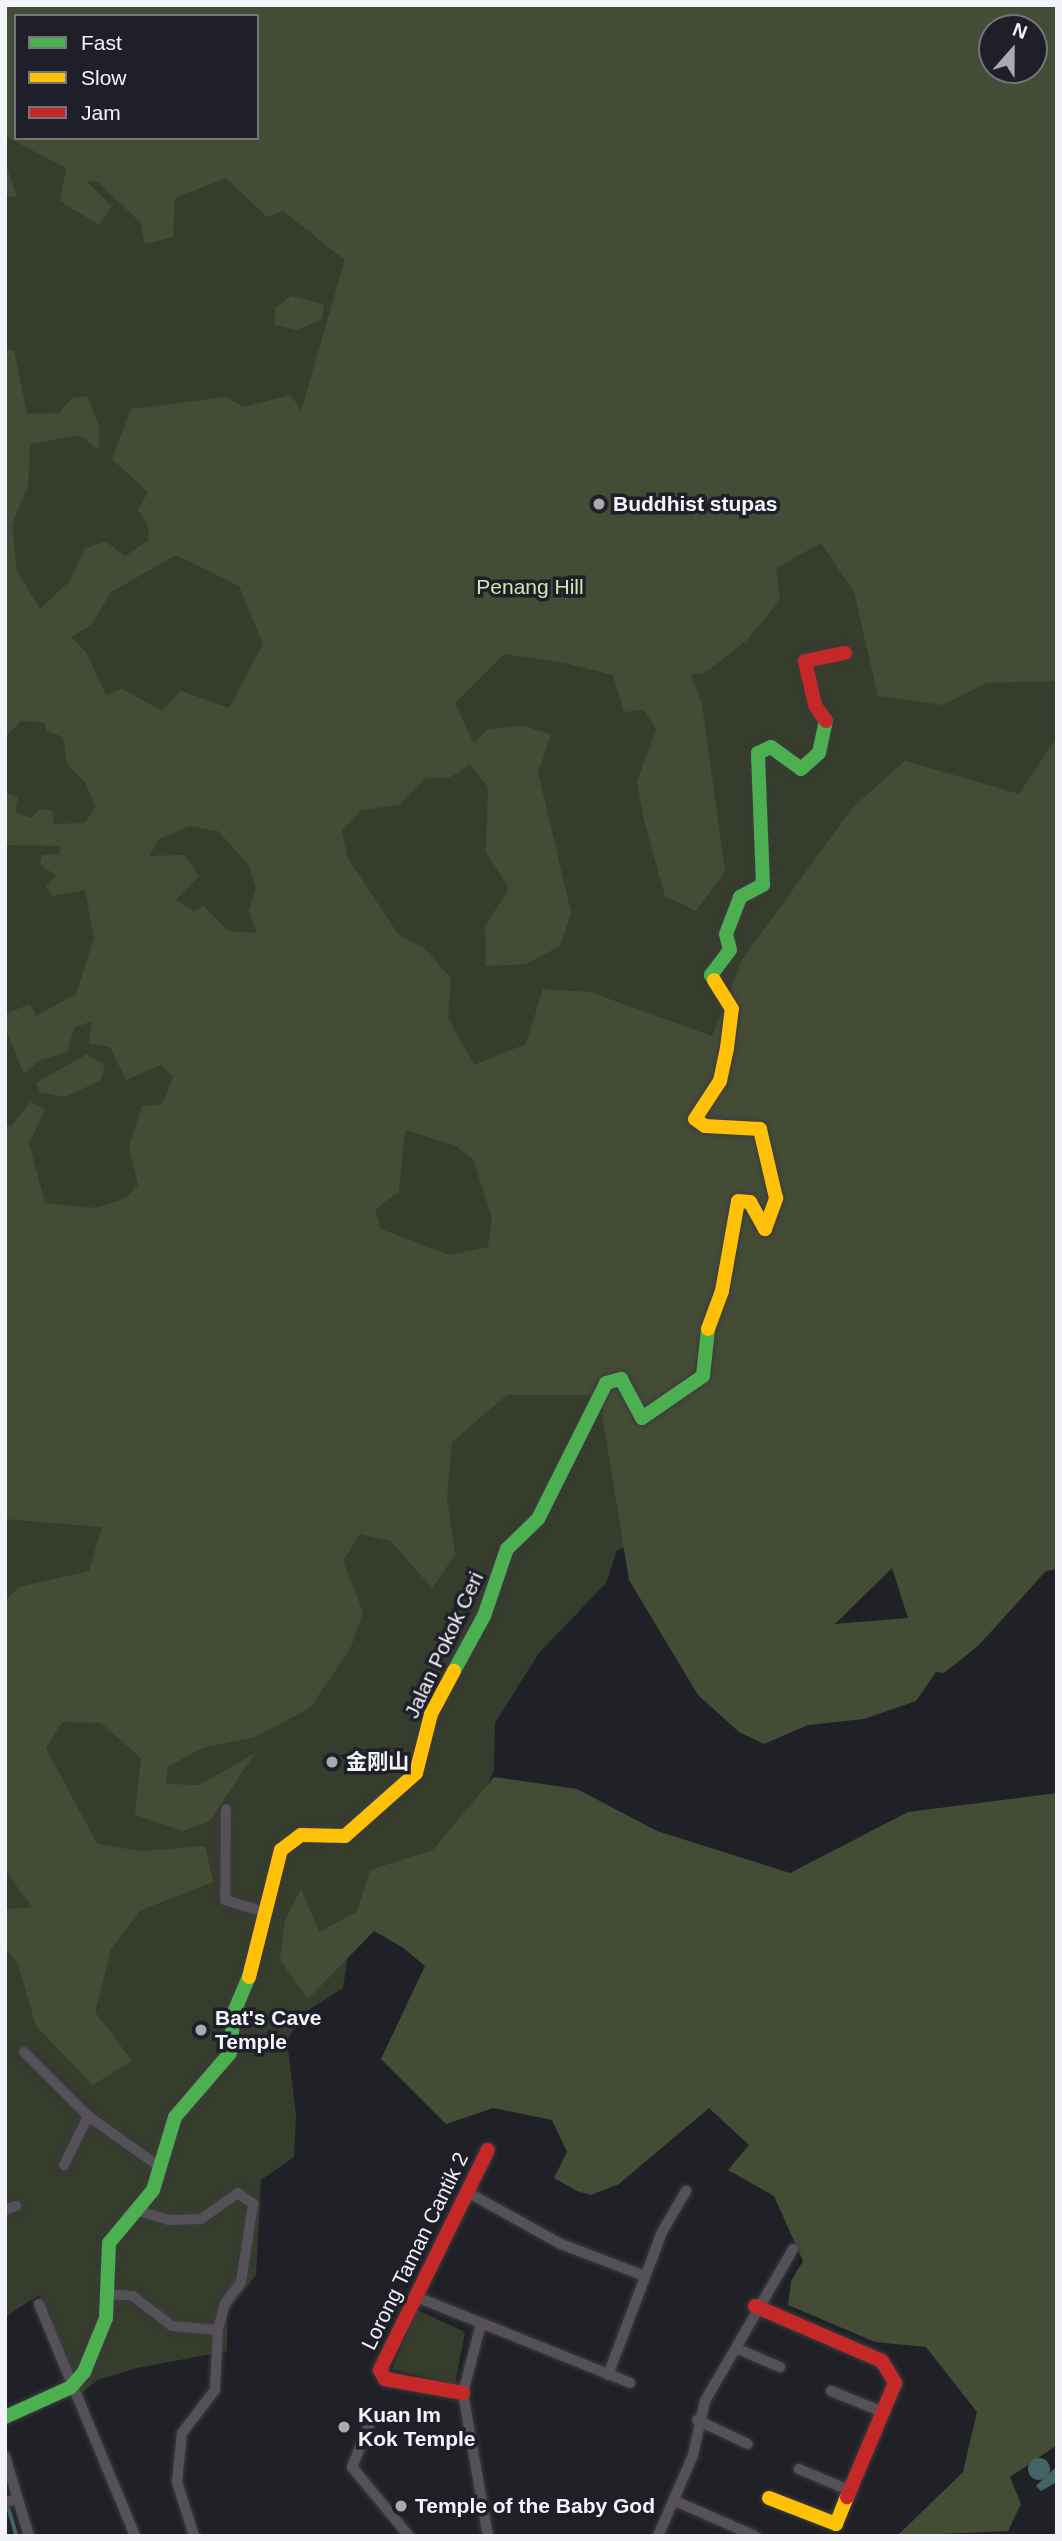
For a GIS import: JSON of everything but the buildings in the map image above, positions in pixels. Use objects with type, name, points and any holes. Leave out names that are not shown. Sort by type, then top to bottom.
[{"type":"street","name":"Jalan Pokok Ceri","points":[[75,2384],[100,2335],[109,2243],[139,2211],[160,2167],[174,2117],[230,2053],[234,2012],[260,1953],[261,1911],[290,1841],[345,1836],[416,1773],[431,1714],[484,1616],[505,1555],[544,1509],[606,1383],[621,1378],[642,1418],[701,1382],[734,1209],[738,1201],[750,1202],[765,1229],[774,1216],[775,1185],[760,1129],[705,1126],[695,1119],[720,1081],[732,1009],[711,975],[730,950],[726,934],[740,897],[763,885],[758,753],[771,747],[801,769],[819,753],[828,724],[815,705],[806,661],[845,653]]},
{"type":"street","points":[[226,1810],[225,1900],[261,1911]]},
{"type":"street","points":[[24,2052],[88,2116],[160,2167]]},
{"type":"street","points":[[64,2165],[88,2116]]},
{"type":"street","name":"Lorong Taman Cantik 2","points":[[463,2393],[425,2390],[385,2379],[380,2371],[488,2150]]},
{"type":"street","points":[[608,2375],[645,2276],[686,2190]]},
{"type":"street","points":[[467,2192],[561,2244],[645,2276]]},
{"type":"street","points":[[139,2211],[169,2220],[201,2219],[238,2193],[252,2200],[243,2272],[218,2330],[215,2390],[185,2425],[178,2463],[181,2500],[194,2536]]},
{"type":"street","points":[[5,2210],[16,2206]]},
{"type":"street","points":[[658,2536],[693,2455],[697,2420],[738,2349],[755,2306],[793,2249]]},
{"type":"street","points":[[106,2294],[133,2296],[172,2326],[218,2330]]},
{"type":"street","points":[[414,2297],[630,2383]]},
{"type":"street","points":[[40,2304],[135,2536]]},
{"type":"street","points":[[755,2306],[888,2365],[895,2384],[885,2413],[835,2525],[769,2498]]},
{"type":"street","points":[[481,2324],[463,2393],[488,2536]]},
{"type":"street","points":[[738,2349],[780,2367]]},
{"type":"street","points":[[5,2417],[75,2384]]},
{"type":"street","points":[[831,2391],[885,2413]]},
{"type":"street","points":[[697,2420],[748,2444]]},
{"type":"street","points":[[370,2423],[352,2468],[408,2536]]},
{"type":"street","points":[[5,2456],[11,2500],[29,2536]]},
{"type":"street","points":[[799,2469],[851,2491]]},
{"type":"street","points":[[673,2500],[755,2536]]},
{"type":"green space","name":"Penang Hill","points":[[5,5],[1057,5],[1057,1135],[632,1546],[617,1550],[606,1583],[539,1653],[495,1723],[494,1770],[424,1928],[368,1928],[348,1954],[343,1988],[301,2015],[287,2041],[296,2114],[294,2157],[261,2180],[256,2275],[227,2312],[227,2351],[137,2368],[97,2380],[81,2394],[39,2295],[5,2317]]},
{"type":"green space","name":"Penang Hill","points":[[5,5],[1057,5],[1057,681],[987,683],[943,705],[878,696],[854,592],[821,543],[776,568],[780,600],[747,640],[705,673],[691,674],[702,705],[725,871],[696,911],[665,896],[644,820],[637,782],[656,729],[644,710],[624,712],[613,675],[565,663],[504,654],[455,703],[474,744],[488,729],[523,726],[551,734],[538,773],[571,912],[560,946],[526,964],[486,966],[485,927],[509,888],[486,852],[488,787],[470,764],[451,777],[426,778],[399,805],[361,810],[342,831],[347,857],[398,934],[425,949],[451,978],[448,1018],[474,1065],[526,1044],[543,989],[590,992],[712,1036],[742,960],[852,808],[905,761],[1019,794],[1057,737],[1057,1569],[1046,1571],[978,1646],[944,1673],[936,1672],[916,1701],[864,1719],[808,1725],[764,1744],[739,1732],[698,1695],[629,1580],[599,1395],[507,1395],[452,1442],[447,1498],[455,1555],[432,1588],[391,1541],[360,1534],[343,1561],[363,1612],[351,1647],[310,1708],[255,1737],[202,1748],[168,1767],[166,1784],[200,1785],[255,1753],[210,1821],[183,1831],[135,1815],[141,1758],[101,1723],[62,1722],[46,1748],[97,1844],[140,1851],[205,1846],[213,1882],[141,1910],[111,1949],[95,2012],[132,2061],[93,2085],[36,2026],[18,1964],[5,1948],[5,1909],[32,1907],[5,1870],[5,1601],[19,1587],[89,1571],[102,1527],[5,1519],[5,1123],[11,1126],[31,1102],[45,1110],[29,1144],[45,1203],[96,1208],[124,1199],[138,1185],[129,1146],[142,1106],[162,1104],[173,1077],[161,1065],[126,1080],[110,1047],[89,1043],[92,1021],[74,1028],[67,1052],[40,1060],[24,1074],[5,1028],[5,1014],[30,1004],[36,1016],[76,994],[94,938],[85,890],[52,896],[46,886],[56,876],[40,864],[42,855],[59,854],[61,846],[5,845],[5,792],[18,798],[15,812],[31,818],[40,809],[52,811],[54,824],[85,823],[96,807],[85,782],[67,764],[63,737],[47,731],[44,722],[21,721],[5,737],[5,350],[14,350],[27,414],[59,413],[72,398],[87,396],[99,425],[99,450],[79,435],[30,444],[28,485],[12,525],[17,571],[40,609],[69,582],[85,549],[105,541],[125,556],[148,541],[149,528],[138,510],[148,492],[112,459],[131,409],[226,397],[243,407],[291,395],[301,411],[345,260],[283,211],[267,217],[226,178],[175,198],[173,237],[145,244],[140,222],[97,181],[87,182],[112,206],[99,225],[60,201],[66,168],[5,136]],"holes":[[[176,555],[239,586],[263,644],[229,708],[181,691],[162,711],[122,689],[106,695],[86,652],[71,637],[91,625],[111,592]],[[189,826],[218,831],[249,865],[256,888],[249,911],[257,933],[228,931],[204,906],[194,911],[176,900],[199,876],[184,855],[149,856],[159,839]],[[405,1130],[454,1145],[473,1159],[492,1217],[488,1247],[449,1255],[381,1229],[375,1210],[399,1191]],[[892,1568],[908,1618],[835,1624]]]},
{"type":"green space","points":[[6,166],[17,197],[5,196]]},
{"type":"green space","points":[[291,296],[324,304],[322,319],[297,330],[275,325],[275,308]]},
{"type":"green space","points":[[87,1054],[105,1066],[100,1081],[64,1097],[40,1092],[36,1083]]},
{"type":"green space","points":[[494,1777],[577,1789],[657,1831],[790,1873],[908,1812],[1057,1793],[1057,2445],[1010,2477],[1021,2504],[1008,2531],[897,2536],[963,2472],[977,2412],[926,2347],[875,2342],[788,2305],[791,2281],[803,2261],[774,2196],[728,2170],[749,2145],[709,2108],[619,2184],[591,2195],[577,2191],[554,2178],[567,2152],[552,2120],[493,2108],[446,2124],[381,2059],[425,1966],[402,1947],[374,1931],[308,1999],[280,1960],[285,1920],[301,1889],[319,1932],[357,1912],[370,1870],[433,1850]]},
{"type":"green space","points":[[417,2310],[465,2332],[455,2384],[392,2369]]},
{"type":"water","points":[[1039,2458],[1047,2461],[1050,2469],[1047,2477],[1039,2480],[1031,2477],[1028,2469],[1031,2461]]},
{"type":"water","points":[[1057,2466],[1057,2482],[1041,2491],[1036,2486]]},
{"type":"waterway","points":[[5,2495],[17,2536]]},
{"type":"traffic: fast","points":[[714,980],[711,975],[730,950],[726,934],[740,897],[763,885],[758,753],[771,747],[801,769],[819,753],[826,721]]},
{"type":"traffic: fast","points":[[454,1671],[484,1616],[507,1549],[538,1519],[606,1383],[621,1379],[642,1418],[703,1376],[708,1329]]},
{"type":"traffic: fast","points":[[5,2417],[71,2387],[84,2372],[106,2318],[109,2243],[153,2190],[175,2117],[230,2053],[234,2012],[249,1977]]},
{"type":"traffic: slow","points":[[708,1329],[722,1291],[738,1201],[750,1202],[765,1229],[776,1198],[760,1129],[705,1126],[695,1119],[720,1081],[727,1048],[732,1009],[714,980]]},
{"type":"traffic: slow","points":[[249,1977],[281,1850],[301,1835],[345,1836],[416,1773],[431,1714],[454,1671]]},
{"type":"traffic: slow","points":[[769,2498],[836,2524],[847,2497]]},
{"type":"traffic: jam","points":[[826,721],[815,705],[805,661],[845,653]]},
{"type":"traffic: jam","points":[[463,2393],[385,2379],[380,2370],[488,2150]]},
{"type":"traffic: jam","points":[[755,2306],[882,2361],[895,2383],[847,2497]]},
{"type":"place","name":"Buddhist stupas","points":[[599,504]]},
{"type":"place","name":"金刚山","points":[[332,1762]]},
{"type":"place","name":"Bat's Cave Temple","points":[[201,2030]]},
{"type":"place","name":"Kuan Im Kok Temple","points":[[344,2427]]},
{"type":"place","name":"Temple of the Baby God","points":[[401,2506]]}]
